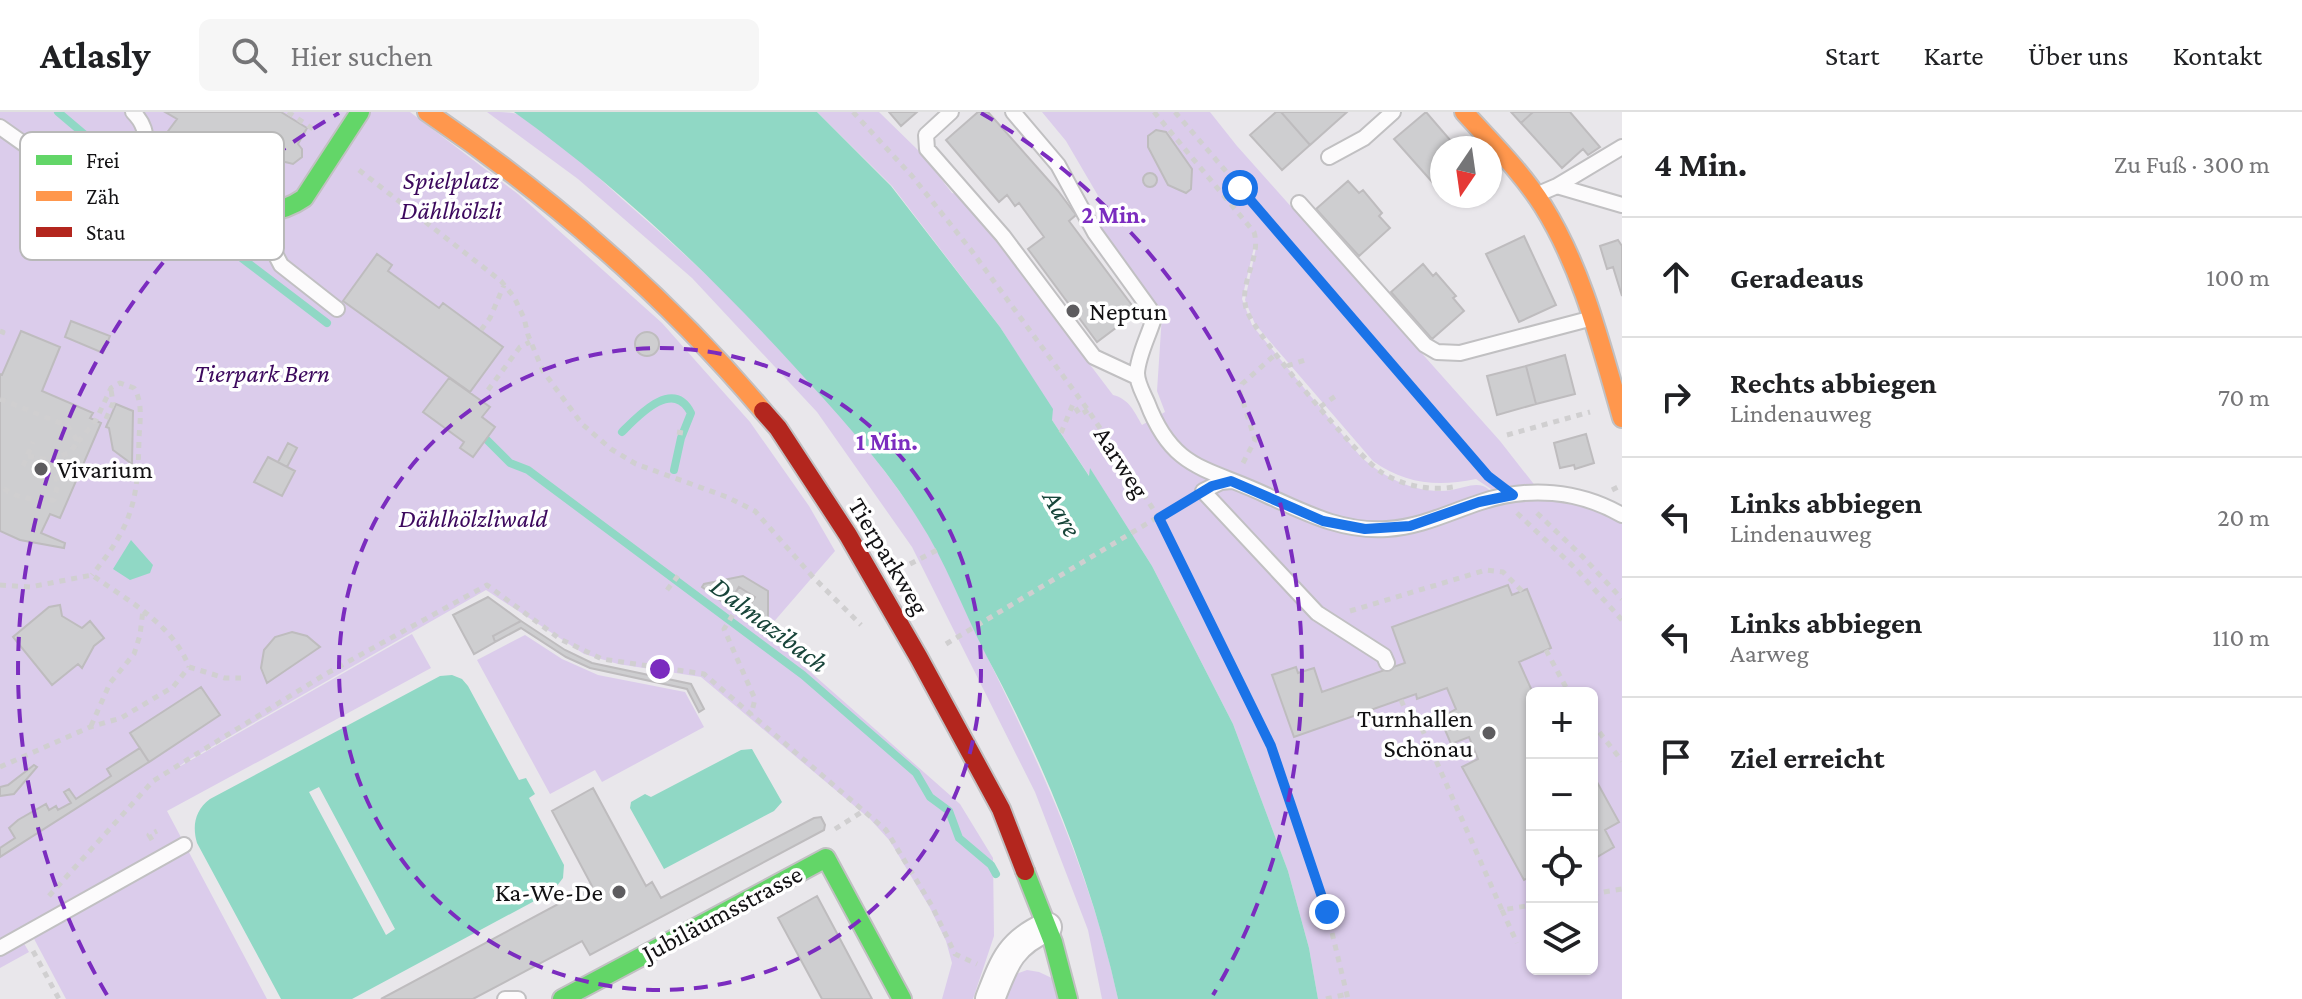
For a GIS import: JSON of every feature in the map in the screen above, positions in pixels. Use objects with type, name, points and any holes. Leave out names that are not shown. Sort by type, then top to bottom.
[{"type":"street","points":[[284,210],[304,198],[360,112]]},
{"type":"street","name":"Tierparkweg","points":[[427,112],[493,157],[559,211],[674,315],[733,375],[778,428],[848,535],[1001,809],[1047,927],[1068,999]]},
{"type":"street","points":[[1464,112],[1535,195],[1578,276],[1622,418]]},
{"type":"street","name":"Jubiläumsstrasse","points":[[562,999],[826,858],[902,999]]},
{"type":"street","points":[[990,999],[1013,949],[1030,935],[1047,927]]},
{"type":"lane","points":[[133,112],[145,132]]},
{"type":"lane","points":[[951,112],[926,135],[927,149],[1003,236],[1094,357],[1137,377]]},
{"type":"lane","points":[[1013,112],[1058,165],[1095,233],[1152,312],[1153,321],[1137,377],[1151,414],[1177,454],[1323,521],[1365,529],[1410,526],[1507,496],[1569,494],[1585,497],[1622,515]]},
{"type":"lane","points":[[1329,157],[1364,138],[1393,112]]},
{"type":"lane","points":[[0,127],[20,141]]},
{"type":"lane","points":[[1535,195],[1557,186],[1622,147]]},
{"type":"lane","points":[[1557,186],[1622,205]]},
{"type":"lane","points":[[1299,203],[1425,345],[1437,352],[1460,353],[1593,318]]},
{"type":"lane","points":[[278,260],[337,309]]},
{"type":"lane","points":[[1231,481],[1221,482],[1203,491],[1325,619],[1381,654],[1387,663]]},
{"type":"lane","points":[[0,948],[184,845]]},
{"type":"lane","points":[[505,999],[518,999]]},
{"type":"path","points":[[288,112],[308,124]]},
{"type":"path","name":"Aarweg","points":[[853,112],[933,201],[1088,410],[1159,518],[1271,746],[1327,912],[1347,996]]},
{"type":"path","points":[[1154,112],[1254,232],[1255,248],[1245,300],[1254,324],[1363,456],[1380,471],[1399,481],[1423,487],[1448,488],[1477,483],[1507,496],[1573,547],[1622,599]]},
{"type":"path","points":[[1175,112],[1488,476],[1622,620]]},
{"type":"path","points":[[334,150],[504,285],[514,297],[530,342],[555,390],[596,438],[636,464],[755,511],[810,572]]},
{"type":"path","points":[[481,330],[490,318],[504,285]]},
{"type":"path","points":[[0,331],[3,332],[0,339]]},
{"type":"path","points":[[488,390],[520,347],[530,342]]},
{"type":"path","points":[[1255,440],[1240,392],[1242,384],[1277,353]]},
{"type":"path","points":[[1287,366],[1308,359]]},
{"type":"path","points":[[0,585],[30,587],[92,575],[124,531],[139,480],[139,399],[134,388],[126,383],[111,388],[96,420],[69,453],[49,460],[28,456]]},
{"type":"path","points":[[106,419],[113,403],[111,388]]},
{"type":"path","points":[[1320,407],[1337,395]]},
{"type":"path","points":[[0,399],[68,426],[78,442]]},
{"type":"path","points":[[1061,433],[1073,404],[1080,415],[1088,410]]},
{"type":"path","points":[[1507,435],[1595,410]]},
{"type":"path","points":[[677,432],[689,434]]},
{"type":"path","points":[[23,466],[33,442]]},
{"type":"path","points":[[0,484],[4,490],[26,498],[54,500],[58,484],[49,460]]},
{"type":"path","points":[[949,642],[1203,491]]},
{"type":"path","points":[[910,564],[937,550]]},
{"type":"path","points":[[1325,619],[1486,570],[1503,572],[1522,591]]},
{"type":"path","points":[[667,590],[681,572]]},
{"type":"path","points":[[92,575],[143,610],[180,645],[189,667]]},
{"type":"path","points":[[59,999],[23,933],[42,903],[153,781],[324,675],[487,585],[560,639],[602,659],[704,674],[865,810],[893,839],[932,906],[955,954],[989,970]]},
{"type":"path","points":[[739,605],[724,629],[755,699],[751,715]]},
{"type":"path","points":[[90,727],[110,683],[134,654],[143,610]]},
{"type":"path","points":[[1546,650],[1566,687]]},
{"type":"path","points":[[189,667],[225,678],[241,678]]},
{"type":"path","points":[[0,767],[90,727],[121,718],[173,687],[189,667]]},
{"type":"path","points":[[1401,700],[1406,711],[1419,722],[1517,943]]},
{"type":"path","points":[[1598,731],[1622,761]]},
{"type":"path","points":[[831,836],[835,829],[865,810]]},
{"type":"path","points":[[1598,893],[1622,889]]},
{"type":"path","points":[[1502,910],[1526,906]]},
{"type":"path","points":[[1326,999],[1347,996]]},
{"type":"green space","name":"Tierpark Bern","points":[[0,112],[410,112],[518,194],[662,323],[750,422],[809,506],[835,551],[765,632],[960,804],[993,858],[994,936],[973,999],[942,999],[952,963],[946,941],[890,841],[870,819],[701,677],[618,664],[584,654],[486,590],[177,768],[412,634],[431,668],[167,811],[267,999],[66,999],[32,935],[22,940],[29,952],[0,968]]},
{"type":"green space","points":[[487,112],[517,114],[545,132],[707,276],[818,390],[916,515],[952,581],[1062,820],[1094,908],[1118,999],[1102,999],[1088,930],[1035,792],[912,547],[817,412],[692,278],[578,179]]},
{"type":"green space","points":[[817,112],[879,112],[921,153],[952,193],[961,195],[1113,395],[1134,410],[1142,425],[1165,412],[1157,391],[1162,315],[1107,238],[1096,217],[1107,211],[1066,141],[1042,112],[1210,112],[1500,441],[1540,492],[1500,495],[1476,479],[1448,483],[1422,482],[1397,475],[1373,461],[1255,324],[1245,300],[1254,247],[1242,299],[1252,325],[1361,457],[1381,472],[1415,488],[1439,491],[1479,485],[1502,502],[1551,494],[1622,516],[1622,999],[1318,999],[1309,948],[1288,871],[1233,724],[1152,566],[1091,470],[1090,477],[1052,420],[1052,409],[1000,327],[892,186]]},
{"type":"green space","points":[[525,635],[562,659],[598,675],[685,692],[704,727],[602,782],[595,770],[550,794],[477,660]]},
{"type":"green space","points":[[1027,970],[1054,979],[1060,999],[1004,999],[1016,974]]},
{"type":"water","name":"Aare","points":[[514,112],[817,112],[891,186],[1000,327],[1053,409],[1052,420],[1089,476],[1090,468],[1152,566],[1233,724],[1288,871],[1309,948],[1318,999],[1118,999],[1095,910],[1064,822],[1027,737],[937,552],[904,498],[842,420],[727,296],[625,200]]},
{"type":"water","points":[[131,540],[153,565],[150,573],[130,580],[113,569]]},
{"type":"water","points":[[452,675],[468,686],[519,780],[526,778],[535,794],[529,798],[564,865],[563,878],[553,891],[352,999],[281,999],[197,843],[195,825],[198,813],[210,799],[440,676]],"holes":[[[319,787],[395,929],[386,935],[309,792]]]},
{"type":"water","points":[[752,749],[782,802],[774,811],[664,869],[630,808],[631,802],[645,794],[651,797],[741,750]]},
{"type":"building","points":[[165,112],[281,112],[307,128],[298,144],[302,157],[293,164],[284,162],[284,132],[167,132],[177,119]]},
{"type":"building","points":[[889,112],[917,112],[901,126]]},
{"type":"building","points":[[978,112],[988,112],[1058,191],[1076,215],[1069,221],[1137,312],[1097,342],[1028,249],[1044,237],[1019,203],[1015,206],[1007,195],[999,202],[946,140]]},
{"type":"building","points":[[1276,112],[1281,112],[1310,145],[1282,170],[1250,135]]},
{"type":"building","points":[[1281,112],[1347,112],[1310,145]]},
{"type":"building","points":[[1426,112],[1447,136],[1430,136],[1430,180],[1394,139]]},
{"type":"building","points":[[1511,112],[1533,112],[1521,123]]},
{"type":"building","points":[[1533,112],[1570,112],[1600,147],[1588,155],[1583,149],[1562,168],[1521,123]]},
{"type":"building","points":[[1156,130],[1166,132],[1192,169],[1191,189],[1186,193],[1168,185],[1148,147],[1148,136]]},
{"type":"building","points":[[1150,173],[1157,180],[1150,187],[1143,180]]},
{"type":"building","points":[[1348,181],[1359,193],[1363,190],[1390,228],[1359,256],[1316,209]]},
{"type":"building","points":[[1524,236],[1556,305],[1519,322],[1486,254]]},
{"type":"building","points":[[1618,240],[1622,246],[1622,296],[1613,267],[1607,269],[1600,246]]},
{"type":"building","points":[[377,254],[392,265],[388,271],[439,308],[443,303],[503,347],[470,392],[343,301]]},
{"type":"building","points":[[1423,264],[1433,276],[1436,273],[1456,296],[1453,298],[1464,311],[1432,339],[1391,292]]},
{"type":"building","points":[[71,321],[110,336],[103,353],[65,337]]},
{"type":"building","name":"Vivarium","points":[[21,331],[60,347],[42,391],[93,413],[90,418],[101,423],[60,518],[50,514],[41,533],[65,543],[64,548],[20,540],[0,531],[0,374]]},
{"type":"building","points":[[647,332],[658,339],[659,344],[652,355],[647,356],[636,349],[635,344],[642,333]]},
{"type":"building","points":[[1565,355],[1575,394],[1536,404],[1526,366]]},
{"type":"building","points":[[1526,366],[1536,404],[1497,415],[1487,376]]},
{"type":"building","points":[[449,378],[490,407],[482,417],[495,427],[473,457],[460,448],[464,442],[423,412]]},
{"type":"building","points":[[116,404],[133,411],[132,464],[113,450],[109,428],[106,427]]},
{"type":"building","points":[[1586,434],[1594,463],[1575,469],[1574,465],[1560,468],[1554,443]]},
{"type":"building","points":[[288,443],[297,448],[287,467],[278,462]]},
{"type":"building","points":[[268,457],[295,471],[282,496],[254,482]]},
{"type":"building","points":[[743,576],[768,591],[768,617],[765,621],[747,610],[755,597],[739,587],[727,605],[702,587]]},
{"type":"building","name":"Turnhallen Schönau","points":[[1508,585],[1512,595],[1527,589],[1551,648],[1519,662],[1530,687],[1526,687],[1526,879],[1462,767],[1478,759],[1469,737],[1451,744],[1440,718],[1456,709],[1447,688],[1417,699],[1416,694],[1294,737],[1272,675],[1296,667],[1298,673],[1314,668],[1322,692],[1405,663],[1392,627]]},
{"type":"building","points":[[739,587],[755,597],[747,610],[731,600]]},
{"type":"building","points":[[488,597],[521,621],[493,636],[495,642],[474,654],[453,615]]},
{"type":"building","points":[[60,605],[62,616],[82,628],[90,621],[104,638],[94,646],[82,668],[78,664],[52,685],[13,637],[49,607]]},
{"type":"building","points":[[521,621],[565,650],[592,663],[691,684],[704,709],[699,712],[687,689],[590,668],[566,657],[521,628],[495,642],[493,636]]},
{"type":"building","points":[[292,632],[307,636],[320,647],[267,683],[261,668],[264,650],[275,637]]},
{"type":"building","points":[[201,687],[220,715],[149,762],[130,733]]},
{"type":"building","points":[[140,748],[149,762],[0,857],[0,848],[15,838],[9,828],[18,820],[46,804],[49,810],[56,806],[58,810],[71,803],[64,792],[69,789],[76,799],[111,776],[107,769]]},
{"type":"building","points":[[34,765],[37,767],[14,794],[0,796],[0,787],[8,785]]},
{"type":"building","points":[[1598,784],[1619,822],[1605,830],[1614,847],[1598,856]]},
{"type":"building","name":"Ka-We-De","points":[[593,788],[646,886],[652,882],[661,898],[814,818],[821,817],[825,825],[824,830],[590,955],[582,941],[473,999],[381,999],[592,886],[552,811]]},
{"type":"building","points":[[817,896],[872,999],[822,999],[778,918]]},
{"type":"waterway","name":"Dalmazibach","points":[[58,112],[82,132]]},
{"type":"waterway","name":"Dalmazibach","points":[[244,260],[327,323]]},
{"type":"waterway","points":[[622,432],[656,403],[666,399],[684,403],[691,413],[681,438],[674,470]]},
{"type":"waterway","name":"Dalmazibach","points":[[486,439],[510,463],[528,470],[803,675],[916,773],[930,797],[949,811],[959,838],[991,865],[996,874]]},
{"type":"traffic: fast","points":[[284,208],[304,198],[360,112]]},
{"type":"traffic: fast","points":[[562,999],[826,858],[902,999]]},
{"type":"traffic: fast","points":[[1025,871],[1053,942],[1068,999]]},
{"type":"traffic: slow","points":[[427,112],[517,178],[605,250],[687,328],[763,411]]},
{"type":"traffic: slow","points":[[1464,112],[1525,181],[1557,231],[1590,309],[1622,418]]},
{"type":"traffic: jam","points":[[763,411],[778,428],[848,535],[919,658],[1001,809],[1025,871]]},
{"type":"place","name":"Neptun","points":[[1073,311]]},
{"type":"place","name":"Vivarium","points":[[41,469]]},
{"type":"place","name":"Turnhallen Schönau","points":[[1489,733]]},
{"type":"place","name":"Ka-We-De","points":[[619,892]]},
{"type":"route","points":[[1240,188],[1488,476],[1513,495],[1479,502],[1410,526],[1365,529],[1323,521],[1231,481],[1212,486],[1159,518],[1271,746],[1327,912]]},
{"type":"park label","name":"Spielplatz Dählhölzli","points":[[451,195]]},
{"type":"park label","name":"Dählhölzliwald","points":[[473,518]]}]
